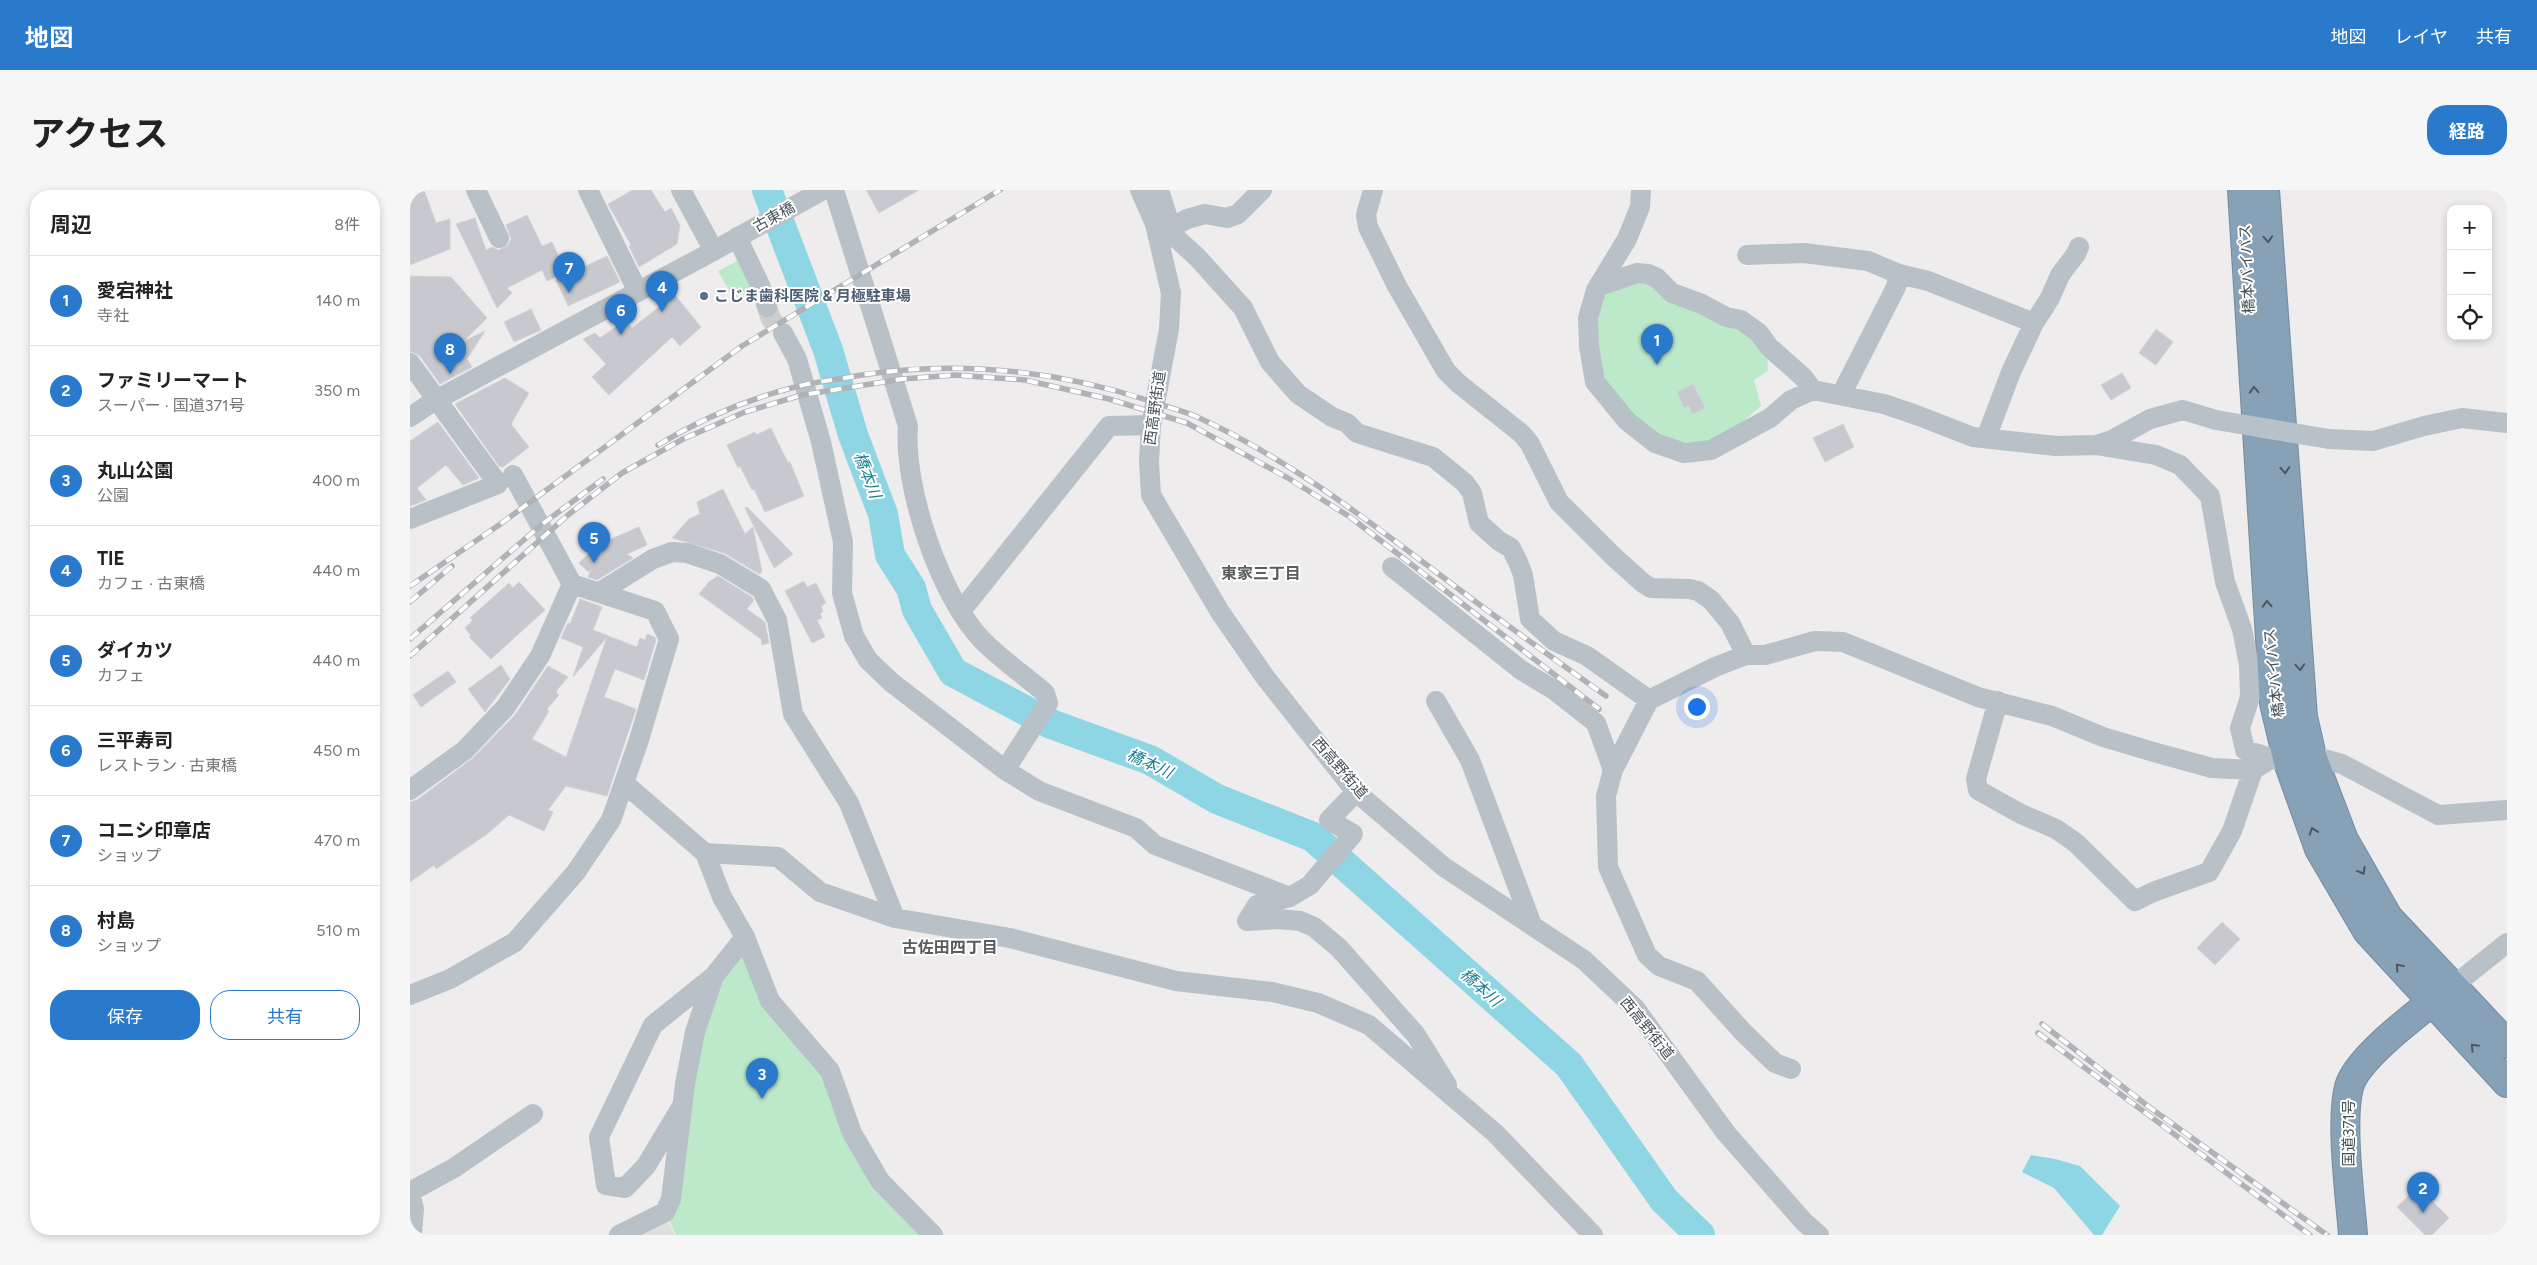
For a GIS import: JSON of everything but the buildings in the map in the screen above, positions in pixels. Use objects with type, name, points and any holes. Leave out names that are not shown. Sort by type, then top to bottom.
[{"type":"highway","name":"橋本バイパス","points":[[2242,190],[2274,703],[2319,849],[2362,923],[2432,1003],[2507,1083]]},
{"type":"highway","name":"橋本バイパス","points":[[2265,190],[2303,717],[2291,759],[2344,840],[2388,917],[2507,1044]]},
{"type":"highway","name":"国道371号","points":[[2353,1235],[2346,1123],[2350,1086],[2366,1059],[2453,986]]},
{"type":"street","points":[[476,190],[499,238]]},
{"type":"street","points":[[588,190],[638,292]]},
{"type":"street","points":[[681,190],[714,251]]},
{"type":"street","points":[[834,190],[908,426],[907,455],[920,518],[949,594],[982,641],[1045,693],[1048,703],[1005,770]]},
{"type":"street","name":"西高野街道","points":[[1140,190],[1161,228],[1171,293],[1169,328],[1151,425],[1148,462],[1151,495],[1220,612],[1260,669],[1356,792],[1444,867],[1584,960],[1635,1008],[1726,1133],[1804,1222],[1819,1235]]},
{"type":"street","points":[[1158,190],[1167,215],[1161,228]]},
{"type":"street","points":[[1161,228],[1205,214],[1227,218],[1238,214],[1262,190]]},
{"type":"street","points":[[1373,190],[1366,215],[1368,227],[1397,286],[1446,370],[1458,383],[1522,434],[1530,444],[1558,502],[1614,557],[1642,583],[1652,588],[1689,589],[1711,600],[1730,623],[1746,655]]},
{"type":"street","points":[[1641,190],[1640,207],[1627,239],[1596,290],[1588,318],[1589,346],[1595,382],[1628,421],[1655,443],[1684,453],[1711,450],[1770,418],[1791,400],[1813,390],[1884,404],[1972,437],[2068,447],[2096,445],[2112,440],[2150,419],[2183,410],[2216,420],[2329,439],[2373,441],[2424,426],[2462,418],[2507,423]]},
{"type":"street","name":"古東橋","points":[[410,417],[435,400],[714,251],[816,194]]},
{"type":"street","points":[[1161,228],[1197,257],[1243,308],[1270,362],[1298,394],[1332,417],[1347,423],[1356,433],[1433,457],[1465,483],[1472,493],[1479,523],[1499,541],[1511,548],[1518,562],[1523,575],[1530,619],[1554,640],[1587,656],[1649,700]]},
{"type":"street","points":[[737,237],[760,285],[767,307]]},
{"type":"street","points":[[1986,438],[2011,372],[2034,323],[2079,247]]},
{"type":"street","points":[[1747,255],[1804,253],[1868,260],[1899,274],[1928,281],[1976,302],[2034,323]]},
{"type":"street","points":[[1602,282],[1605,284],[1636,273],[1648,274],[1657,278],[1672,293],[1702,304],[1726,317],[1741,320],[1759,333],[1769,347],[1803,377],[1813,390]]},
{"type":"street","points":[[1841,395],[1892,294],[1899,274]]},
{"type":"street","points":[[783,333],[797,359],[821,442],[843,542],[842,593],[854,636],[868,660],[891,682],[1005,770],[1039,791],[1136,828],[1155,844],[1290,897]]},
{"type":"street","points":[[410,363],[435,400],[498,484],[410,519]]},
{"type":"street","points":[[961,611],[1109,426],[1151,425]]},
{"type":"street","points":[[2096,445],[2156,455],[2180,465],[2210,496],[2225,582],[2242,629],[2248,665],[2250,696],[2240,728],[2245,750],[2291,759],[2342,764],[2438,815],[2507,810]]},
{"type":"street","points":[[410,995],[450,978],[515,942],[576,872],[611,820],[669,639],[655,611],[572,584],[513,475]]},
{"type":"street","points":[[600,592],[653,559],[672,552],[687,552],[720,564],[762,589],[778,620],[793,714],[850,803],[895,918]]},
{"type":"street","points":[[1392,567],[1521,670],[1554,690],[1596,723],[1613,770]]},
{"type":"street","points":[[410,790],[465,750],[506,708],[540,656],[572,584]]},
{"type":"street","points":[[1791,1068],[1775,1062],[1742,1032],[1697,981],[1659,966],[1647,956],[1608,867],[1606,796],[1613,770],[1649,700],[1714,667],[1746,655],[1765,655],[1816,641],[1843,642],[1978,697],[1998,701],[2157,753],[2212,768],[2253,770],[2291,759]]},
{"type":"street","points":[[1436,701],[1470,760],[1532,925]]},
{"type":"street","points":[[1998,701],[1976,779],[1978,790],[2020,814],[2056,829],[2076,843],[2135,900],[2209,872],[2232,831],[2253,770]]},
{"type":"street","points":[[624,783],[705,853],[722,897],[745,937],[770,1001],[830,1071],[852,1133],[880,1181],[933,1235]]},
{"type":"street","points":[[1356,792],[1329,820],[1353,834],[1310,885],[1290,897],[1257,905],[1247,921],[1300,920],[1314,927],[1339,948],[1416,1035],[1454,1097]]},
{"type":"street","points":[[705,853],[778,857],[820,892],[895,918],[1010,938],[1176,981],[1272,992],[1318,1003],[1369,1025],[1496,1133],[1593,1235]]},
{"type":"street","points":[[682,1106],[646,1166],[625,1188],[606,1185],[599,1137],[653,1025],[714,976],[745,937]]},
{"type":"street","points":[[2453,986],[2507,943]]},
{"type":"street","points":[[618,1235],[665,1212],[671,1199],[682,1106],[696,1032],[714,976]]},
{"type":"street","points":[[412,1235],[414,1208],[410,1193],[454,1168],[533,1114]]},
{"type":"shaded area","points":[[668,1222],[675,1235],[632,1235]]},
{"type":"green space","points":[[741,259],[756,288],[734,298],[718,271]]},
{"type":"green space","points":[[1630,277],[1696,303],[1767,348],[1768,371],[1754,380],[1761,406],[1746,419],[1743,427],[1709,443],[1657,441],[1598,380],[1597,290]]},
{"type":"green space","points":[[745,937],[766,994],[830,1071],[852,1133],[933,1235],[676,1235],[665,1212],[714,976]]},
{"type":"water","points":[[2031,1155],[2080,1166],[2120,1206],[2102,1235],[2094,1235],[2054,1188],[2022,1172]]},
{"type":"waterway","name":"橋本川","points":[[767,190],[828,350],[853,435],[883,514],[890,555],[911,588],[917,610],[953,672],[1051,724],[1150,760],[1217,799],[1313,837],[1569,1065],[1664,1200],[1700,1235]]},
{"type":"tunnel","points":[[767,307],[771,319],[783,333]]},
{"type":"railway","points":[[410,586],[499,525],[742,346],[1000,190]]},
{"type":"railway","points":[[658,445],[691,426],[726,410],[762,397],[799,386],[862,375],[935,369],[1008,371],[1079,382],[1115,391],[1195,416],[1263,451],[1296,471],[1606,696]]},
{"type":"railway","points":[[410,656],[568,515],[622,473],[683,439],[745,412],[802,395],[902,379],[955,375],[1025,380],[1109,399],[1187,423],[1288,478],[1350,517],[1599,709]]},
{"type":"railway","points":[[410,639],[541,525],[603,479]]},
{"type":"railway","points":[[410,602],[452,566]]},
{"type":"railway","points":[[2042,1024],[2149,1107],[2327,1235]]},
{"type":"railway","points":[[2038,1033],[2310,1235]]},
{"type":"place","name":"コニシ印章店","points":[[569,293]]},
{"type":"place","name":"こじま歯科医院 & 月極駐車場","points":[[704,296]]},
{"type":"place","name":"TIE","points":[[662,312]]},
{"type":"place","name":"三平寿司","points":[[621,335]]},
{"type":"place","name":"愛宕神社","points":[[1657,365]]},
{"type":"place","name":"村島","points":[[450,374]]},
{"type":"place","name":"ダイカツ","points":[[594,563]]},
{"type":"place","name":"丸山公園","points":[[762,1099]]},
{"type":"place","name":"ファミリーマート","points":[[2423,1213]]},
{"type":"district","name":"東家三丁目","points":[[1261,573]]},
{"type":"district","name":"古佐田四丁目","points":[[950,947]]}]
